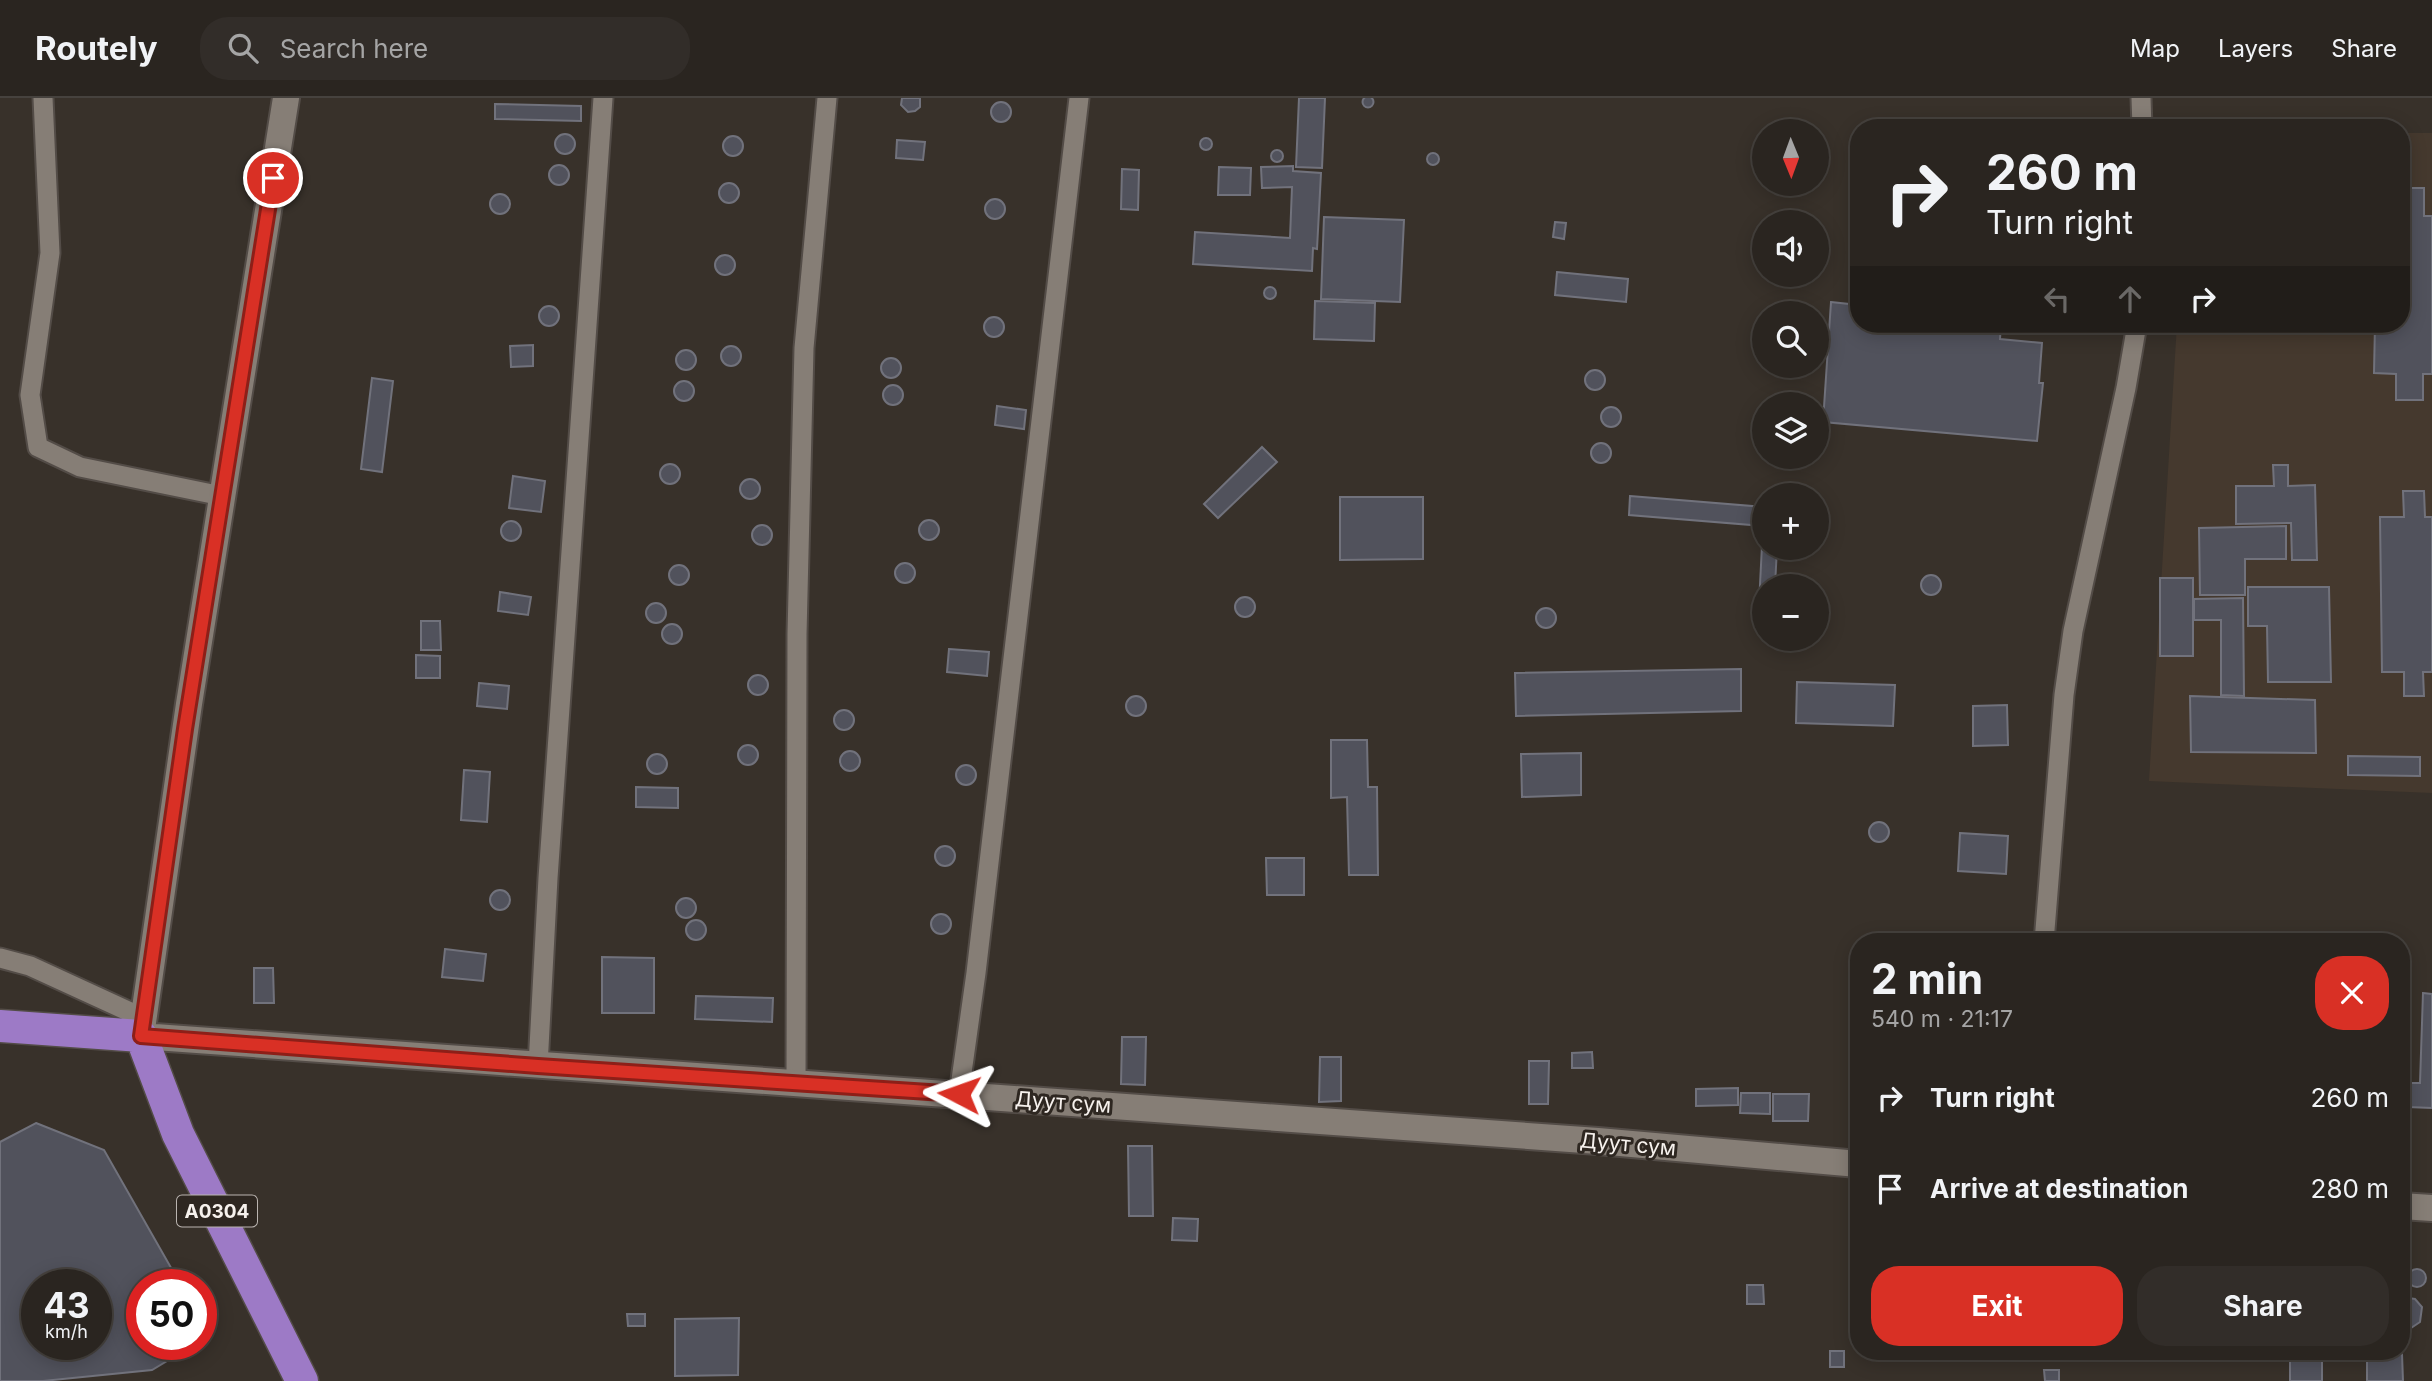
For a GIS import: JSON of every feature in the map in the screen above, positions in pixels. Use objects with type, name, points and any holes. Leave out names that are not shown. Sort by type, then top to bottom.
[{"type":"highway","points":[[0,1026],[142,1027]]},
{"type":"highway","name":"A0304","points":[[142,1027],[178,1134],[302,1381]]},
{"type":"main road","points":[[142,1027],[187,718],[286,98]]},
{"type":"main road","name":"Дуут сум","points":[[142,1027],[538,1066],[1598,1141],[1850,1163]]},
{"type":"main road","points":[[2410,1207],[2432,1208]]},
{"type":"street","points":[[44,98],[50,253],[30,395],[38,447],[80,467],[222,496]]},
{"type":"street","points":[[538,1066],[548,878],[603,98]]},
{"type":"street","points":[[796,1083],[797,634],[804,348],[827,98]]},
{"type":"street","points":[[959,1094],[976,973],[1079,98]]},
{"type":"street","points":[[2141,98],[2142,119]]},
{"type":"street","points":[[2045,933],[2064,695],[2073,631],[2135,333]]},
{"type":"street","points":[[0,958],[30,966],[142,1027]]},
{"type":"shaded area","points":[[2410,133],[2432,133],[2432,793],[2149,781],[2176,333],[2410,333]]},
{"type":"building","points":[[1368,97],[1372,98],[1372,106],[1368,107],[1364,106],[1363,102],[1364,98]]},
{"type":"building","points":[[902,98],[920,98],[920,107],[915,111],[908,112],[901,105]]},
{"type":"building","points":[[1299,98],[1325,98],[1322,168],[1296,167]]},
{"type":"building","points":[[1001,102],[1008,105],[1011,112],[1008,119],[1001,122],[994,119],[991,112],[994,105]]},
{"type":"building","points":[[495,104],[581,106],[581,121],[495,119]]},
{"type":"building","points":[[565,134],[572,137],[575,144],[572,151],[565,154],[558,151],[555,144],[558,137]]},
{"type":"building","points":[[733,136],[740,139],[743,146],[740,153],[733,156],[726,153],[723,146],[726,139]]},
{"type":"building","points":[[1206,138],[1212,144],[1206,150],[1200,144]]},
{"type":"building","points":[[897,140],[925,142],[923,160],[896,158]]},
{"type":"building","points":[[1277,150],[1283,156],[1277,162],[1271,156]]},
{"type":"building","points":[[1433,153],[1439,159],[1433,165],[1427,159]]},
{"type":"building","points":[[559,165],[566,168],[569,175],[566,182],[559,185],[552,182],[549,175],[552,168]]},
{"type":"building","points":[[1293,166],[1293,171],[1321,173],[1317,249],[1313,248],[1312,271],[1193,264],[1195,232],[1290,238],[1292,187],[1262,188],[1261,167]]},
{"type":"building","points":[[1219,167],[1251,168],[1250,195],[1218,195]]},
{"type":"building","points":[[1122,169],[1139,170],[1138,210],[1121,209]]},
{"type":"building","points":[[729,183],[736,186],[739,193],[736,200],[729,203],[722,200],[719,193],[722,186]]},
{"type":"building","points":[[2410,188],[2424,188],[2424,216],[2432,216],[2432,374],[2423,374],[2423,400],[2396,400],[2396,374],[2374,373],[2375,333],[2410,333]]},
{"type":"building","points":[[500,194],[507,197],[510,204],[507,211],[500,214],[493,211],[490,204],[493,197]]},
{"type":"building","points":[[995,199],[1002,202],[1005,209],[1002,216],[995,219],[988,216],[985,209],[988,202]]},
{"type":"building","points":[[1324,217],[1404,220],[1400,302],[1321,299]]},
{"type":"building","points":[[1555,222],[1566,223],[1564,239],[1553,237]]},
{"type":"building","points":[[725,255],[732,258],[735,265],[732,272],[725,275],[718,272],[715,265],[718,258]]},
{"type":"building","points":[[1557,272],[1628,279],[1626,302],[1555,295]]},
{"type":"building","points":[[1270,287],[1276,293],[1270,299],[1264,293]]},
{"type":"building","points":[[1315,301],[1375,303],[1374,341],[1314,339]]},
{"type":"building","points":[[1831,302],[1850,304],[1850,333],[2000,333],[2000,339],[2042,343],[2039,383],[2043,383],[2037,441],[1829,423],[1829,392],[1825,392],[1826,378],[1829,378]]},
{"type":"building","points":[[549,306],[556,309],[559,316],[556,323],[549,326],[542,323],[539,316],[542,309]]},
{"type":"building","points":[[994,317],[1001,320],[1004,327],[1001,334],[994,337],[987,334],[984,327],[987,320]]},
{"type":"building","points":[[533,345],[533,366],[511,367],[510,346]]},
{"type":"building","points":[[731,346],[738,349],[741,356],[738,363],[731,366],[724,363],[721,356],[724,349]]},
{"type":"building","points":[[686,350],[693,353],[696,360],[693,367],[686,370],[679,367],[676,360],[679,353]]},
{"type":"building","points":[[891,358],[898,361],[901,368],[898,375],[891,378],[884,375],[881,368],[884,361]]},
{"type":"building","points":[[1591,370],[1599,370],[1605,380],[1599,390],[1591,390],[1585,384],[1585,376]]},
{"type":"building","points":[[372,378],[393,381],[382,472],[361,469]]},
{"type":"building","points":[[684,381],[691,384],[694,391],[691,398],[684,401],[677,398],[674,391],[677,384]]},
{"type":"building","points":[[893,385],[900,388],[903,395],[900,402],[893,405],[886,402],[883,395],[886,388]]},
{"type":"building","points":[[997,406],[1026,410],[1024,429],[995,425]]},
{"type":"building","points":[[1607,407],[1615,407],[1621,417],[1615,427],[1607,427],[1601,421],[1601,413]]},
{"type":"building","points":[[1597,443],[1605,443],[1611,453],[1605,463],[1597,463],[1591,457],[1591,449]]},
{"type":"building","points":[[1262,447],[1277,462],[1218,518],[1204,504]]},
{"type":"building","points":[[670,464],[677,467],[680,474],[677,481],[670,484],[663,481],[660,474],[663,467]]},
{"type":"building","points":[[2273,465],[2288,465],[2288,486],[2315,485],[2317,560],[2292,560],[2291,523],[2236,524],[2236,486],[2274,486]]},
{"type":"building","points":[[513,476],[545,481],[541,512],[509,508]]},
{"type":"building","points":[[750,479],[757,482],[760,489],[757,496],[750,499],[743,496],[740,489],[743,482]]},
{"type":"building","points":[[2403,491],[2424,491],[2425,517],[2432,517],[2432,672],[2423,672],[2424,696],[2404,696],[2404,672],[2382,672],[2380,517],[2404,517]]},
{"type":"building","points":[[1630,496],[1752,506],[1752,525],[1629,515]]},
{"type":"building","points":[[1340,497],[1423,497],[1423,559],[1340,560]]},
{"type":"building","points":[[929,520],[936,523],[939,530],[936,537],[929,540],[922,537],[919,530],[922,523]]},
{"type":"building","points":[[511,521],[518,524],[521,531],[518,538],[511,541],[504,538],[501,531],[504,524]]},
{"type":"building","points":[[762,525],[769,528],[772,535],[769,542],[762,545],[755,542],[752,535],[755,528]]},
{"type":"building","points":[[2286,526],[2286,559],[2245,559],[2245,595],[2200,595],[2199,528]]},
{"type":"building","points":[[1761,560],[1776,560],[1776,574],[1761,574]]},
{"type":"building","points":[[905,563],[912,566],[915,573],[912,580],[905,583],[898,580],[895,573],[898,566]]},
{"type":"building","points":[[679,565],[686,568],[689,575],[686,582],[679,585],[672,582],[669,575],[672,568]]},
{"type":"building","points":[[1927,575],[1935,575],[1941,585],[1935,595],[1927,595],[1921,589],[1921,581]]},
{"type":"building","points":[[2160,578],[2193,578],[2193,656],[2160,656]]},
{"type":"building","points":[[2248,587],[2329,587],[2331,682],[2268,682],[2267,626],[2248,626]]},
{"type":"building","points":[[500,592],[531,597],[528,615],[498,611]]},
{"type":"building","points":[[1245,597],[1252,600],[1255,607],[1252,614],[1245,617],[1238,614],[1235,607],[1238,600]]},
{"type":"building","points":[[2243,598],[2244,696],[2221,695],[2221,620],[2194,620],[2194,599]]},
{"type":"building","points":[[656,603],[663,606],[666,613],[663,620],[656,623],[649,620],[646,613],[649,606]]},
{"type":"building","points":[[1542,608],[1550,608],[1556,618],[1550,628],[1542,628],[1536,622],[1536,614]]},
{"type":"building","points":[[421,621],[440,621],[441,650],[421,650]]},
{"type":"building","points":[[672,624],[679,627],[682,634],[679,641],[672,644],[665,641],[662,634],[665,627]]},
{"type":"building","points":[[949,649],[989,652],[987,676],[947,672]]},
{"type":"building","points":[[416,655],[440,656],[440,678],[416,678]]},
{"type":"building","points":[[1741,669],[1741,711],[1516,716],[1515,673]]},
{"type":"building","points":[[758,675],[765,678],[768,685],[765,692],[758,695],[751,692],[748,685],[751,678]]},
{"type":"building","points":[[1797,682],[1895,685],[1893,726],[1796,723]]},
{"type":"building","points":[[479,683],[509,686],[507,709],[477,706]]},
{"type":"building","points":[[1136,696],[1143,699],[1146,706],[1143,713],[1136,716],[1129,713],[1126,706],[1129,699]]},
{"type":"building","points":[[2190,696],[2315,700],[2316,753],[2191,752]]},
{"type":"building","points":[[2007,705],[2008,745],[1973,746],[1973,706]]},
{"type":"building","points":[[844,710],[851,713],[854,720],[851,727],[844,730],[837,727],[834,720],[837,713]]},
{"type":"building","points":[[1331,740],[1367,740],[1368,787],[1377,787],[1378,875],[1349,875],[1347,797],[1331,798]]},
{"type":"building","points":[[748,745],[755,748],[758,755],[755,762],[748,765],[741,762],[738,755],[741,748]]},
{"type":"building","points":[[850,751],[857,754],[860,761],[857,768],[850,771],[843,768],[840,761],[843,754]]},
{"type":"building","points":[[1581,753],[1581,795],[1522,797],[1521,754]]},
{"type":"building","points":[[657,754],[664,757],[667,764],[664,771],[657,774],[650,771],[647,764],[650,757]]},
{"type":"building","points":[[2348,756],[2420,757],[2420,776],[2348,775]]},
{"type":"building","points":[[966,765],[973,768],[976,775],[973,782],[966,785],[959,782],[956,775],[959,768]]},
{"type":"building","points":[[464,770],[490,772],[487,822],[461,820]]},
{"type":"building","points":[[636,787],[678,788],[678,808],[636,807]]},
{"type":"building","points":[[1875,822],[1883,822],[1889,832],[1883,842],[1875,842],[1869,836],[1869,828]]},
{"type":"building","points":[[1960,833],[2008,836],[2006,874],[1958,871]]},
{"type":"building","points":[[945,846],[952,849],[955,856],[952,863],[945,866],[938,863],[935,856],[938,849]]},
{"type":"building","points":[[1266,858],[1304,858],[1304,895],[1267,895]]},
{"type":"building","points":[[500,890],[507,893],[510,900],[507,907],[500,910],[493,907],[490,900],[493,893]]},
{"type":"building","points":[[686,898],[693,901],[696,908],[693,915],[686,918],[679,915],[676,908],[679,901]]},
{"type":"building","points":[[941,914],[948,917],[951,924],[948,931],[941,934],[934,931],[931,924],[934,917]]},
{"type":"building","points":[[696,920],[703,923],[706,930],[703,937],[696,940],[689,937],[686,930],[689,923]]},
{"type":"building","points":[[445,949],[486,954],[483,981],[442,977]]},
{"type":"building","points":[[602,957],[654,958],[654,1013],[602,1013]]},
{"type":"building","points":[[254,968],[273,968],[274,1003],[254,1003]]},
{"type":"building","points":[[2423,993],[2432,994],[2432,1108],[2410,1107],[2410,1083],[2420,1083]]},
{"type":"building","points":[[696,996],[773,998],[772,1022],[695,1019]]},
{"type":"building","points":[[1122,1037],[1146,1037],[1145,1085],[1121,1084]]},
{"type":"building","points":[[1592,1052],[1593,1068],[1572,1068],[1572,1053]]},
{"type":"building","points":[[1320,1057],[1341,1057],[1341,1101],[1319,1102]]},
{"type":"building","points":[[1529,1061],[1549,1061],[1548,1104],[1529,1104]]},
{"type":"building","points":[[1738,1088],[1738,1105],[1696,1106],[1696,1089]]},
{"type":"building","points":[[1741,1093],[1770,1093],[1770,1114],[1740,1113]]},
{"type":"building","points":[[1773,1094],[1809,1094],[1808,1121],[1773,1121]]},
{"type":"building","points":[[36,1123],[104,1150],[172,1269],[126,1269],[126,1360],[169,1360],[152,1370],[43,1381],[0,1381],[0,1142]]},
{"type":"building","points":[[1128,1146],[1152,1146],[1153,1216],[1129,1216]]},
{"type":"building","points":[[1173,1218],[1198,1219],[1197,1241],[1172,1240]]},
{"type":"building","points":[[2414,1270],[2420,1270],[2425,1275],[2425,1281],[2420,1286],[2410,1282],[2410,1274]]},
{"type":"building","points":[[1747,1285],[1763,1285],[1764,1304],[1747,1304]]},
{"type":"building","points":[[2410,1298],[2415,1299],[2422,1307],[2420,1322],[2411,1328]]},
{"type":"building","points":[[627,1314],[645,1314],[645,1326],[628,1326]]},
{"type":"building","points":[[739,1318],[738,1375],[675,1376],[675,1319]]},
{"type":"building","points":[[1830,1351],[1844,1351],[1844,1367],[1830,1367]]},
{"type":"building","points":[[2290,1360],[2322,1360],[2322,1381],[2290,1381]]},
{"type":"building","points":[[2367,1360],[2402,1360],[2403,1381],[2367,1381]]},
{"type":"building","points":[[2044,1370],[2059,1370],[2059,1381],[2045,1381]]},
{"type":"route","points":[[273,178],[185,729],[141,1036],[959,1094]]}]
